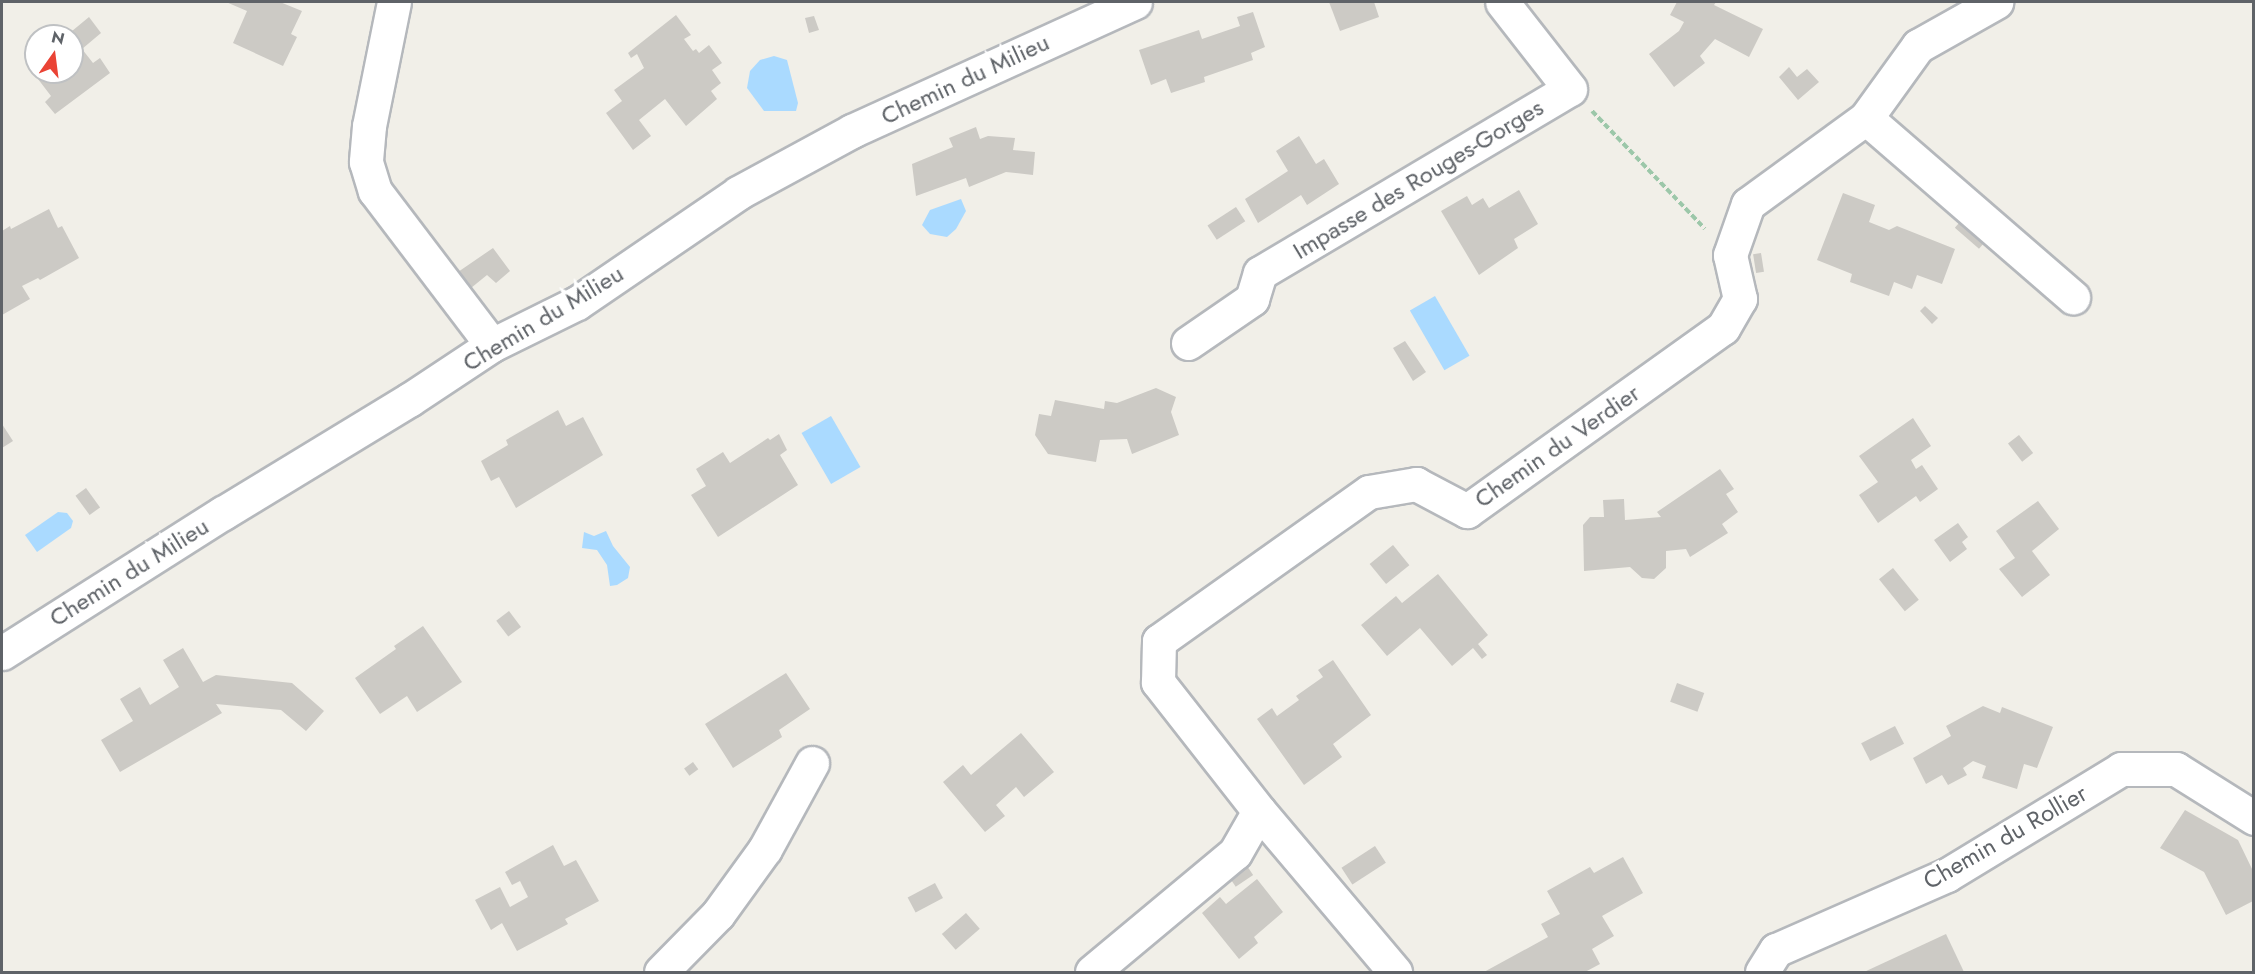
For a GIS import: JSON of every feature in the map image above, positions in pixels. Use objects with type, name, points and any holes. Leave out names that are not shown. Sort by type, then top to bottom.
[{"type":"street","points":[[394,2],[369,126],[366,162],[375,191],[492,345]]},
{"type":"street","name":"Chemin du Milieu","points":[[2,653],[223,513],[410,400],[492,345],[577,303],[738,193],[852,131],[1135,2]]},
{"type":"street","name":"Impasse des Rouges-Gorges","points":[[1188,343],[1252,299],[1260,273],[1570,89],[1502,2]]},
{"type":"street","points":[[1730,255],[1748,204],[1866,118],[1918,46],[1996,2]]},
{"type":"street","points":[[1866,118],[2073,297]]},
{"type":"street","name":"Chemin du Verdier","points":[[1259,811],[1158,682],[1159,641],[1369,492],[1416,484],[1467,511],[1723,328],[1740,299],[1730,255]]},
{"type":"street","points":[[660,972],[718,914],[765,849],[812,763]]},
{"type":"street","name":"Chemin du Rollier","points":[[1762,972],[1776,950],[1947,875],[2121,769],[2176,769],[2253,818]]},
{"type":"street","points":[[1092,972],[1235,853],[1259,811],[1395,972]]},
{"type":"path","points":[[1570,89],[1730,255]]},
{"type":"water","points":[[774,56],[787,60],[798,103],[796,111],[764,111],[747,88],[750,71],[760,60]]},
{"type":"water","points":[[961,199],[966,211],[956,229],[947,237],[930,234],[922,225],[930,210]]},
{"type":"water","points":[[1435,296],[1470,356],[1444,370],[1410,310]]},
{"type":"water","points":[[831,416],[860,467],[831,484],[802,433]]},
{"type":"water","points":[[58,512],[67,513],[73,521],[71,528],[37,552],[25,535]]},
{"type":"water","points":[[606,531],[613,546],[630,567],[628,578],[617,585],[610,586],[607,565],[597,550],[582,548],[584,532],[594,536]]},
{"type":"building","points":[[226,2],[280,2],[302,11],[291,34],[297,37],[283,66],[233,43],[247,11]]},
{"type":"building","points":[[1329,2],[1374,2],[1379,17],[1340,31]]},
{"type":"building","points":[[1677,2],[1716,2],[1714,5],[1763,29],[1749,57],[1715,39],[1700,56],[1705,63],[1674,87],[1649,54],[1679,31],[1684,22],[1670,15]]},
{"type":"building","points":[[1253,12],[1265,47],[1251,53],[1253,60],[1204,77],[1205,82],[1171,93],[1166,79],[1151,85],[1139,50],[1199,30],[1202,39],[1240,26],[1237,17]]},
{"type":"building","points":[[676,15],[691,35],[684,39],[693,51],[696,49],[699,53],[709,45],[722,63],[712,70],[721,83],[711,91],[717,99],[686,126],[665,99],[639,120],[651,136],[633,150],[606,113],[622,101],[614,90],[644,68],[637,54],[631,58],[628,53]]},
{"type":"building","points":[[814,16],[819,30],[809,33],[805,18]]},
{"type":"building","points":[[89,17],[101,33],[84,47],[84,24],[81,24]]},
{"type":"building","points":[[84,52],[93,63],[100,58],[110,73],[55,114],[45,102],[51,96],[42,84],[84,84]]},
{"type":"building","points":[[1789,67],[1797,77],[1807,69],[1819,82],[1798,100],[1779,77]]},
{"type":"building","points":[[976,127],[980,139],[988,136],[1015,138],[1013,150],[1035,152],[1033,175],[1006,172],[969,187],[966,178],[916,196],[912,164],[953,147],[949,138]]},
{"type":"building","points":[[1299,136],[1316,164],[1324,159],[1339,184],[1307,205],[1301,195],[1258,223],[1245,199],[1288,171],[1276,151]]},
{"type":"building","points":[[1519,190],[1538,224],[1514,239],[1518,248],[1479,275],[1441,211],[1467,196],[1472,205],[1483,198],[1489,208]]},
{"type":"building","points":[[1843,193],[1875,205],[1869,222],[1889,230],[1897,226],[1955,249],[1942,284],[1917,275],[1912,289],[1894,282],[1889,296],[1850,282],[1852,274],[1817,260]]},
{"type":"building","points":[[1236,207],[1245,221],[1217,240],[1207,226]]},
{"type":"building","points":[[49,209],[58,228],[62,226],[79,258],[40,280],[38,278],[22,286],[30,299],[2,315],[2,231],[10,226],[11,229]]},
{"type":"building","points":[[1966,215],[1990,236],[1979,249],[1955,228]]},
{"type":"building","points":[[493,248],[510,271],[496,283],[487,275],[471,288],[458,272]]},
{"type":"building","points":[[1761,253],[1764,272],[1756,273],[1753,254]]},
{"type":"building","points":[[1925,306],[1938,318],[1932,324],[1920,311]]},
{"type":"building","points":[[1405,341],[1426,372],[1413,381],[1393,348]]},
{"type":"building","points":[[1156,388],[1176,397],[1171,412],[1179,435],[1132,454],[1127,439],[1100,440],[1096,462],[1048,454],[1035,435],[1039,414],[1051,416],[1055,400],[1104,409],[1105,401],[1117,403]]},
{"type":"building","points":[[558,410],[566,426],[583,417],[603,455],[516,508],[499,477],[491,481],[481,461],[508,445],[506,440]]},
{"type":"building","points":[[1913,418],[1931,446],[1911,460],[1916,469],[1922,465],[1938,489],[1920,502],[1916,496],[1878,523],[1859,495],[1878,482],[1859,456]]},
{"type":"building","points":[[2,424],[13,441],[2,448]]},
{"type":"building","points":[[779,434],[787,450],[780,455],[798,485],[718,537],[691,495],[706,486],[696,469],[723,452],[730,463],[768,438],[770,440]]},
{"type":"building","points":[[2019,435],[2033,453],[2022,462],[2008,444]]},
{"type":"building","points":[[1720,469],[1734,489],[1726,494],[1738,512],[1722,524],[1728,533],[1690,557],[1686,549],[1666,551],[1666,568],[1654,579],[1642,578],[1630,567],[1584,571],[1583,525],[1590,517],[1604,517],[1603,500],[1624,499],[1625,520],[1661,517],[1657,512]]},
{"type":"building","points":[[86,488],[100,507],[90,515],[75,496]]},
{"type":"building","points":[[2038,501],[2059,529],[2032,551],[2050,575],[2022,597],[1999,569],[2015,558],[1996,531]]},
{"type":"building","points":[[1958,523],[1968,537],[1962,542],[1967,549],[1950,562],[1934,540]]},
{"type":"building","points":[[1393,545],[1409,565],[1386,584],[1370,564]]},
{"type":"building","points":[[1893,568],[1919,600],[1905,611],[1879,579]]},
{"type":"building","points":[[1438,574],[1488,635],[1478,644],[1487,655],[1482,659],[1473,648],[1452,666],[1420,628],[1387,656],[1361,625],[1396,596],[1402,603]]},
{"type":"building","points":[[509,611],[521,627],[508,637],[496,621]]},
{"type":"building","points":[[423,626],[462,682],[417,712],[407,696],[380,714],[355,678],[396,649],[394,646]]},
{"type":"building","points":[[183,648],[203,682],[216,675],[292,683],[324,711],[306,731],[281,710],[216,704],[222,713],[120,772],[101,740],[133,721],[120,699],[140,687],[150,705],[179,687],[163,660]]},
{"type":"building","points":[[1333,660],[1371,715],[1333,744],[1342,757],[1304,785],[1257,719],[1272,708],[1277,716],[1299,700],[1296,696],[1323,677],[1318,670]]},
{"type":"building","points":[[786,673],[810,709],[779,730],[782,737],[733,768],[705,724]]},
{"type":"building","points":[[1677,683],[1704,693],[1697,712],[1670,702]]},
{"type":"building","points":[[1983,706],[2000,713],[2002,707],[2053,727],[2037,768],[2024,764],[2017,789],[1982,778],[1986,766],[1973,761],[1963,768],[1967,775],[1948,785],[1942,775],[1926,784],[1913,758],[1951,736],[1946,726]]},
{"type":"building","points":[[1895,726],[1904,744],[1870,761],[1861,743]]},
{"type":"building","points":[[1021,733],[1054,772],[1024,797],[1016,787],[996,805],[1005,816],[985,832],[943,782],[963,765],[971,775]]},
{"type":"building","points":[[693,762],[698,769],[689,776],[684,768]]},
{"type":"building","points":[[2185,810],[2238,840],[2253,871],[2253,901],[2226,915],[2204,872],[2160,848]]},
{"type":"building","points":[[553,845],[564,866],[576,860],[599,901],[565,919],[568,924],[517,951],[502,923],[491,930],[475,900],[500,887],[510,907],[528,897],[520,881],[512,885],[505,872]]},
{"type":"building","points":[[1375,846],[1386,863],[1352,885],[1341,868]]},
{"type":"building","points":[[1623,857],[1643,893],[1602,916],[1614,936],[1592,949],[1600,964],[1585,972],[1484,972],[1548,937],[1541,924],[1560,914],[1547,891],[1590,867],[1594,873]]},
{"type":"building","points":[[1247,866],[1253,875],[1236,887],[1230,878]]},
{"type":"building","points":[[1257,879],[1283,912],[1254,937],[1258,943],[1239,959],[1202,913],[1220,897],[1226,904]]},
{"type":"building","points":[[935,883],[943,898],[916,913],[908,898]]},
{"type":"building","points":[[966,913],[980,929],[956,950],[942,934]]},
{"type":"building","points":[[1946,934],[1964,972],[1864,972]]}]
